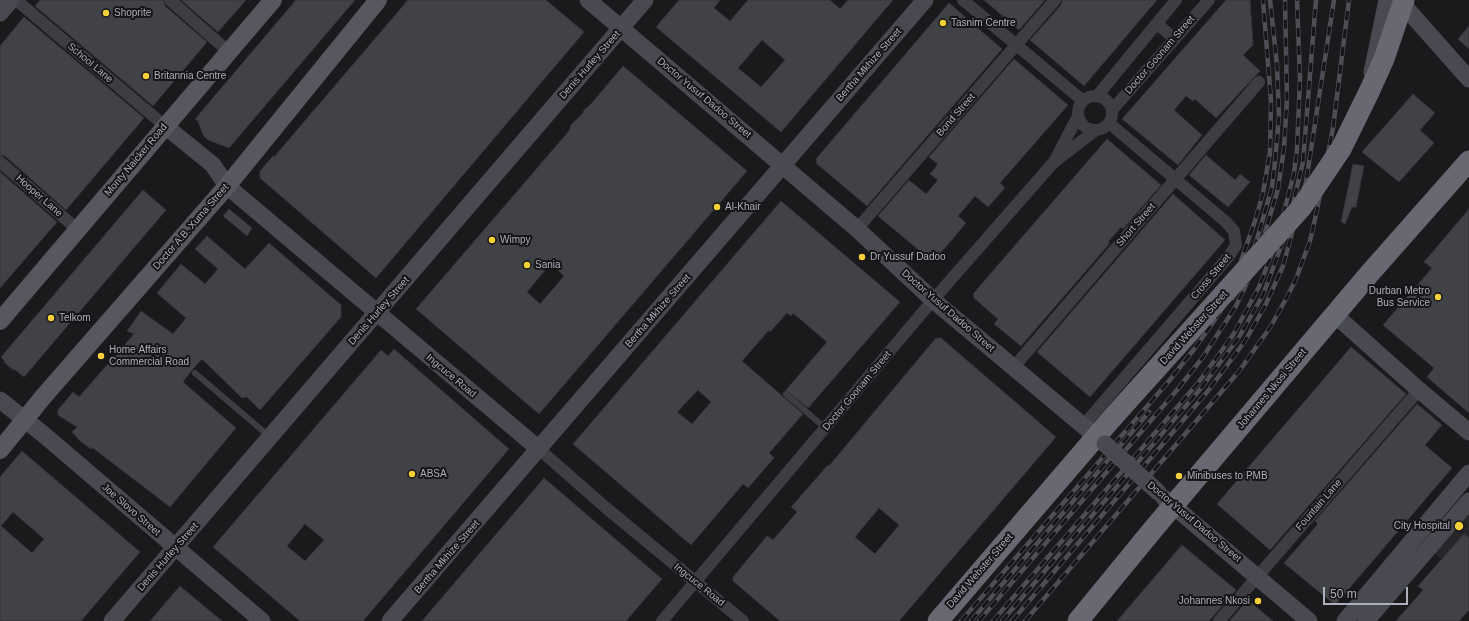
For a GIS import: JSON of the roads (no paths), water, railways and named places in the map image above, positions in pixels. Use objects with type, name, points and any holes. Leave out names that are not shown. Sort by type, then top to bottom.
[{"type":"highway","name":"David Webster Street","points":[[938,621],[1095,435],[1113,417],[1301,208],[1341,149],[1369,92],[1384,59],[1398,1]]},
{"type":"highway","name":"Johannes Nkosi Street","points":[[1078,621],[1166,499],[1335,315],[1469,161]]},
{"type":"main road","name":"Monty Naicker Road","points":[[0,321],[273,0]]},
{"type":"main road","name":"Doctor A.B. Xuma Street","points":[[0,450],[226,186],[378,0]]},
{"type":"street","points":[[0,13],[11,0]]},
{"type":"street","name":"School Lane","points":[[16,0],[165,126]]},
{"type":"street","points":[[170,0],[229,52]]},
{"type":"street","name":"Doctor Yusuf Dadoo Street","points":[[588,0],[783,165],[857,229],[933,300],[1095,435],[1166,499],[1309,621]]},
{"type":"street","name":"Denis Hurley Street","points":[[112,621],[271,438],[645,0]]},
{"type":"street","name":"Bertha Mkhize Street","points":[[390,621],[925,0]]},
{"type":"street","points":[[963,0],[1083,101]]},
{"type":"street","name":"Bond Street","points":[[857,229],[1055,0]]},
{"type":"street","name":"Doctor Goonam Street","points":[[1097,96],[1176,0]]},
{"type":"street","name":"Doctor Goonam Street","points":[[1112,110],[1209,0]]},
{"type":"street","points":[[1398,1],[1469,79]]},
{"type":"street","points":[[1157,24],[1175,39]]},
{"type":"street","name":"Short Street","points":[[1013,368],[1259,82]]},
{"type":"street","points":[[1097,96],[1106,101],[1112,110],[1109,123],[1103,128],[1096,130],[1053,163],[1078,116],[1079,108],[1083,101],[1090,97],[1097,96]]},
{"type":"street","points":[[1078,116],[1079,121],[1086,128],[1096,130]]},
{"type":"street","name":"Cross Street","points":[[1095,435],[1236,245],[1234,231],[1226,222],[1109,123]]},
{"type":"street","name":"Ingcuce Road","points":[[165,126],[213,166],[226,186],[743,621]]},
{"type":"street","name":"Hooper Lane","points":[[0,162],[77,229]]},
{"type":"street","name":"Doctor Goonam Street","points":[[662,621],[933,300],[1053,163]]},
{"type":"street","points":[[1335,315],[1419,390],[1469,432]]},
{"type":"street","name":"Fountain Lane","points":[[1219,621],[1419,390]]},
{"type":"street","name":"Joe Slovo Street","points":[[0,400],[25,419],[262,621]]},
{"type":"street","points":[[1366,621],[1469,473]]},
{"type":"street","points":[[1345,621],[1417,548],[1469,501]]},
{"type":"lane","points":[[195,373],[271,438]]},
{"type":"lane","points":[[786,394],[825,428]]},
{"type":"railway","points":[[961,621],[1169,381],[1219,314],[1230,292],[1255,221],[1263,193],[1270,152],[1271,101],[1263,0]]},
{"type":"railway","points":[[1233,298],[1250,262],[1272,187],[1279,116],[1277,65],[1270,0]]},
{"type":"railway","points":[[1257,259],[1278,189],[1284,148],[1287,99],[1285,0]]},
{"type":"railway","points":[[993,621],[1198,383],[1233,335],[1259,287],[1276,243],[1294,173],[1297,149],[1300,79],[1297,0]]},
{"type":"railway","points":[[1002,621],[1202,387],[1239,337],[1263,295],[1286,233],[1303,162],[1316,0]]},
{"type":"railway","points":[[1012,621],[1208,391],[1245,341],[1265,306],[1283,266],[1306,182],[1334,0]]},
{"type":"railway","points":[[1025,621],[1240,370],[1271,326],[1287,297],[1296,279],[1310,241],[1317,210],[1333,128],[1349,0]]},
{"type":"railway","points":[[979,621],[1177,390],[1203,357],[1236,306],[1252,272]]},
{"type":"railway","points":[[971,621],[1149,412]]},
{"type":"place","name":"Shoprite","points":[[106,13]]},
{"type":"place","name":"Tasnim Centre","points":[[943,23]]},
{"type":"place","name":"Britannia Centre","points":[[146,76]]},
{"type":"place","name":"Al-Khair","points":[[717,207]]},
{"type":"place","name":"Wimpy","points":[[492,240]]},
{"type":"place","name":"Dr Yussuf Dadoo","points":[[862,257]]},
{"type":"place","name":"Sania","points":[[527,265]]},
{"type":"place","name":"Durban Metro Bus Service","points":[[1438,297]]},
{"type":"place","name":"Telkom","points":[[51,318]]},
{"type":"place","name":"Home Affairs Commercial Road","points":[[101,356]]},
{"type":"place","name":"ABSA","points":[[412,474]]},
{"type":"place","name":"Minibuses to PMB","points":[[1179,476]]},
{"type":"place","name":"City Hospital","points":[[1459,526]]},
{"type":"place","name":"Johannes Nkosi","points":[[1258,601]]}]
